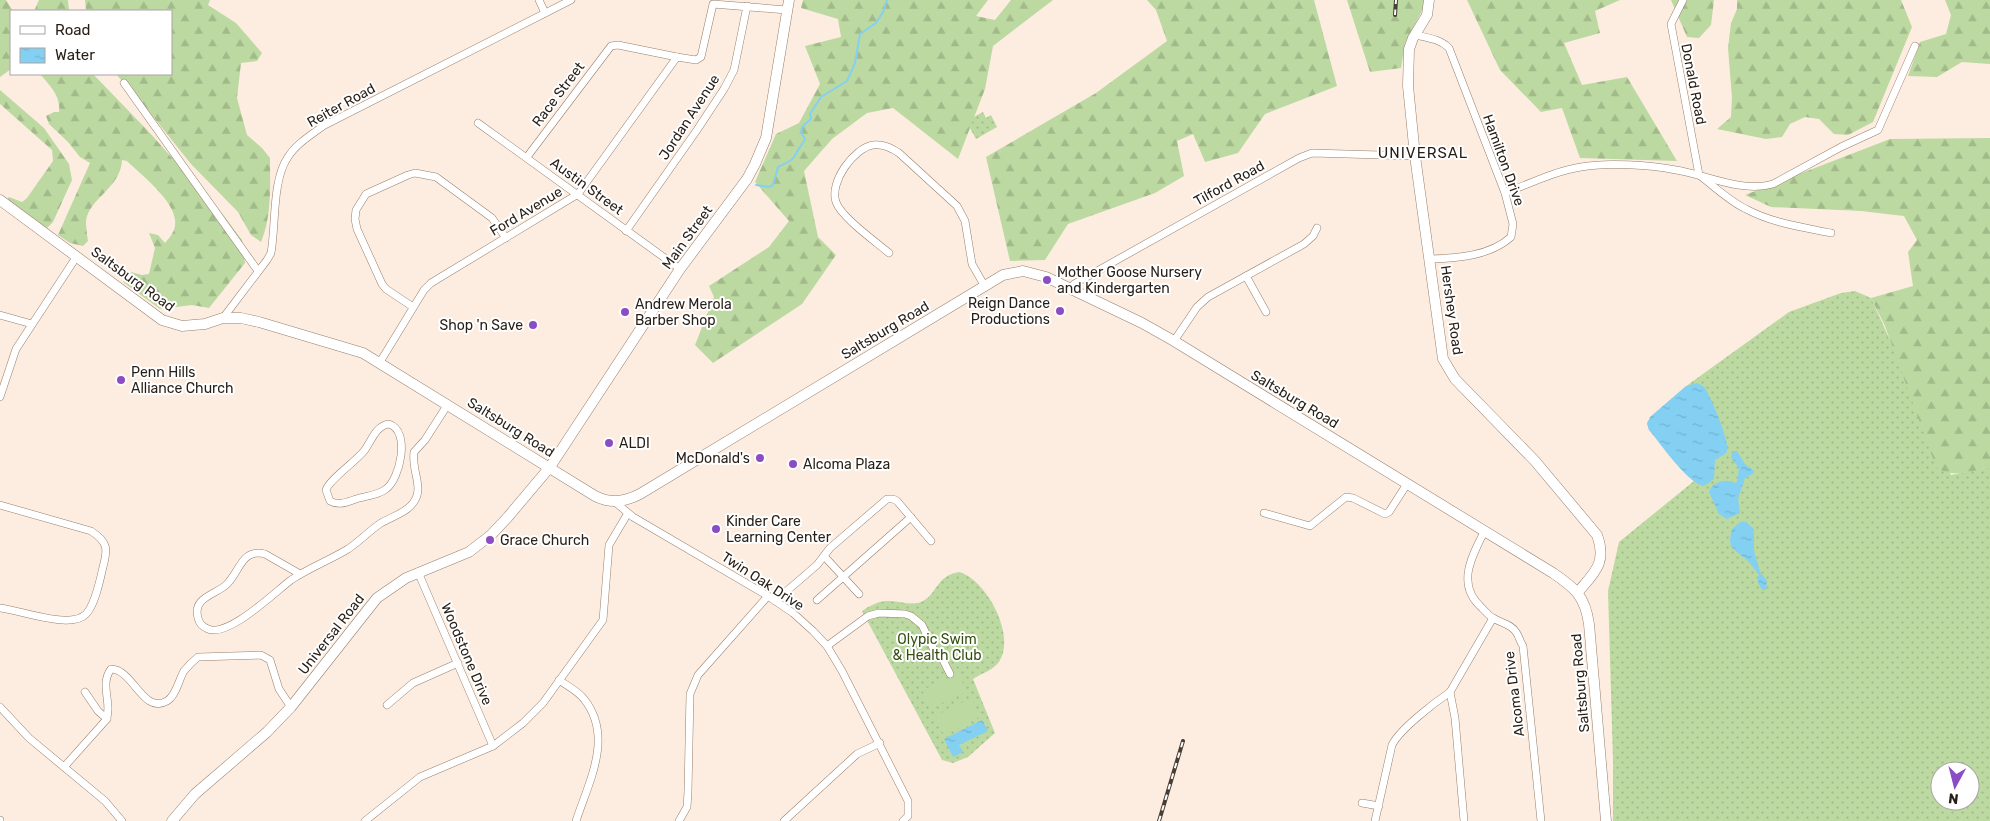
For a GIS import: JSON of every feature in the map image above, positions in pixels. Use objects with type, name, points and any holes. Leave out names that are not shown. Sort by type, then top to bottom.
[{"type":"main road","name":"Hershey Road","points":[[1429,0],[1427,15],[1410,44],[1407,67],[1415,156],[1444,359],[1455,379],[1535,461],[1597,535],[1602,549],[1601,560],[1597,570],[1578,592]]},
{"type":"main road","name":"Main Street","points":[[550,467],[680,269],[747,179],[756,164],[766,138],[788,5]]},
{"type":"main road","name":"Saltsburg Road","points":[[0,200],[162,320],[190,326],[223,318],[241,318],[351,348],[380,362],[598,497],[615,502],[625,501],[640,494],[1003,275],[1023,271],[1046,277],[1174,341],[1552,573],[1578,592],[1585,604],[1589,624],[1606,821]]},
{"type":"main road","name":"Universal Road","points":[[172,821],[195,794],[267,732],[291,707],[376,598],[394,584],[418,572],[456,558],[479,545],[506,519],[550,467]]},
{"type":"street","points":[[539,0],[545,13]]},
{"type":"street","name":"Reiter Road","points":[[223,318],[271,253],[278,183],[288,156],[297,146],[323,126],[571,0]]},
{"type":"street","name":"Donald Road","points":[[1683,0],[1671,24],[1699,175]]},
{"type":"street","points":[[677,57],[696,60],[701,57],[713,4],[747,6],[788,5]]},
{"type":"street","name":"Jordan Avenue","points":[[626,230],[724,89],[734,70],[747,6]]},
{"type":"street","name":"Hamilton Drive","points":[[1416,35],[1436,39],[1449,48],[1505,193],[1513,224],[1511,237],[1488,251],[1453,258],[1431,259]]},
{"type":"street","name":"Race Street","points":[[527,158],[611,46],[677,57]]},
{"type":"street","points":[[1505,193],[1563,171],[1582,166],[1614,165],[1674,169],[1736,184],[1763,187],[1773,184],[1841,146],[1878,130],[1915,46]]},
{"type":"street","name":"Ford Avenue","points":[[380,362],[430,283],[578,194],[677,57]]},
{"type":"street","points":[[124,83],[258,271]]},
{"type":"street","name":"Austin Street","points":[[478,123],[680,269]]},
{"type":"street","points":[[889,253],[842,212],[836,202],[836,181],[842,170],[859,152],[874,145],[889,146],[899,153],[957,206],[966,221],[972,264],[984,285]]},
{"type":"street","name":"Tilford Road","points":[[1070,289],[1082,280],[1299,158],[1312,153],[1329,152],[1415,156]]},
{"type":"street","points":[[413,308],[386,289],[382,284],[357,229],[356,210],[366,194],[415,173],[436,177],[492,218],[506,238]]},
{"type":"street","points":[[1699,175],[1744,208],[1787,224],[1831,233]]},
{"type":"street","points":[[1174,341],[1197,307],[1208,297],[1304,244],[1313,236],[1316,228]]},
{"type":"street","points":[[0,395],[16,349],[77,256]]},
{"type":"street","points":[[1246,276],[1266,312]]},
{"type":"street","points":[[0,315],[32,324]]},
{"type":"street","points":[[300,574],[260,552],[250,554],[243,560],[228,582],[200,601],[197,610],[198,618],[208,629],[220,629],[246,616],[300,574],[351,547],[373,528],[414,503],[418,490],[413,469],[415,450],[425,440],[448,404]]},
{"type":"street","points":[[389,424],[396,427],[402,437],[402,445],[396,476],[386,490],[341,503],[333,503],[328,498],[327,487],[356,460],[382,426],[389,424]]},
{"type":"street","points":[[402,445],[415,450]]},
{"type":"street","points":[[1264,513],[1310,526],[1346,497],[1353,498],[1386,514],[1407,484]]},
{"type":"street","points":[[775,601],[816,565],[830,548],[888,499],[892,498],[897,501],[931,541]]},
{"type":"street","name":"Twin Oak Drive","points":[[615,502],[628,513],[794,613],[827,646],[880,744],[908,802],[908,816],[903,821]]},
{"type":"street","points":[[0,505],[92,531],[101,537],[106,552],[98,589],[88,613],[83,616],[73,620],[61,620],[0,608]]},
{"type":"street","points":[[365,821],[420,777],[493,746],[524,724],[543,703],[603,620],[609,545],[628,513]]},
{"type":"street","points":[[817,600],[911,517]]},
{"type":"street","name":"Alcoma Drive","points":[[1484,532],[1473,554],[1467,580],[1468,592],[1474,601],[1493,618],[1516,631],[1523,646],[1541,821]]},
{"type":"street","points":[[824,556],[859,594]]},
{"type":"street","points":[[288,568],[289,582]]},
{"type":"street","name":"Woodstone Drive","points":[[418,572],[493,746]]},
{"type":"street","points":[[679,821],[687,807],[690,694],[698,675],[768,596]]},
{"type":"street","points":[[827,646],[868,616],[879,612],[905,614],[912,616],[922,625],[934,650],[941,656],[950,674]]},
{"type":"street","points":[[1376,821],[1392,746],[1396,736],[1450,692],[1493,618]]},
{"type":"street","points":[[64,767],[107,718],[106,684],[111,669],[121,672],[142,695],[160,704],[171,699],[185,670],[198,657],[266,656],[270,660],[279,689],[291,707]]},
{"type":"street","points":[[387,705],[413,683],[458,663]]},
{"type":"street","points":[[559,680],[583,698],[596,724],[599,735],[599,748],[576,821]]},
{"type":"street","points":[[84,692],[98,711],[107,718]]},
{"type":"street","points":[[1450,692],[1455,718],[1464,821]]},
{"type":"street","points":[[0,707],[29,738],[105,801],[122,821]]},
{"type":"street","points":[[784,821],[856,754],[880,744]]},
{"type":"street","points":[[1362,802],[1379,806]]},
{"type":"green space","points":[[0,0],[6,0],[12,10],[10,10],[10,70],[0,77]]},
{"type":"green space","points":[[39,0],[68,0],[69,10],[34,10]]},
{"type":"green space","points":[[85,0],[210,0],[208,5],[236,23],[262,53],[257,61],[241,63],[237,98],[247,135],[270,158],[269,211],[261,242],[251,235],[238,212],[191,164],[117,75],[172,75],[172,10],[86,10]]},
{"type":"green space","points":[[803,0],[988,0],[976,16],[995,20],[1011,0],[1053,0],[993,46],[985,89],[958,159],[893,108],[867,113],[832,139],[804,171],[818,237],[836,255],[802,304],[713,363],[695,345],[714,297],[709,286],[769,247],[789,221],[755,182],[776,134],[799,123],[820,84],[805,46],[841,37],[838,19],[801,8]]},
{"type":"green space","points":[[1147,0],[1314,0],[1337,86],[1265,114],[1238,153],[1205,162],[1193,134],[1177,141],[1184,176],[1155,193],[1068,224],[1045,260],[1010,261],[986,157],[1096,93],[1167,41],[1156,10]]},
{"type":"green space","points":[[1347,0],[1424,0],[1423,9],[1405,43],[1401,68],[1370,72]]},
{"type":"green space","points":[[1467,0],[1620,0],[1595,11],[1600,33],[1564,43],[1582,85],[1627,77],[1677,161],[1580,158],[1562,108],[1541,112],[1500,70]]},
{"type":"green space","points":[[1671,0],[1714,0],[1711,25],[1699,38],[1687,37]]},
{"type":"green space","points":[[1737,0],[1901,0],[1912,27],[1873,122],[1848,135],[1834,134],[1819,119],[1805,117],[1790,124],[1782,137],[1766,139],[1717,129],[1731,117],[1732,98],[1728,48],[1731,23],[1737,9]]},
{"type":"green space","points":[[1945,0],[1990,0],[1990,64],[1962,62],[1937,77],[1908,76],[1920,42],[1946,34],[1951,15]]},
{"type":"green space","points":[[41,75],[94,75],[149,132],[224,216],[242,240],[245,263],[209,308],[192,305],[160,309],[123,282],[127,271],[142,275],[149,274],[155,248],[149,233],[158,235],[165,243],[174,230],[175,221],[173,211],[160,192],[127,161],[122,160],[120,170],[111,186],[88,213],[86,221],[88,241],[83,246],[70,243],[58,235],[90,163],[80,157],[68,142],[49,124],[46,116],[59,112],[57,96]]},
{"type":"green space","points":[[0,90],[44,128],[69,164],[72,180],[53,222],[47,228],[7,199],[9,197],[22,202],[27,198],[53,161],[52,150],[0,104]]},
{"type":"green space","points":[[983,112],[986,118],[991,115],[997,127],[976,139],[966,121]]},
{"type":"green space","points":[[1990,138],[1990,467],[1969,472],[1949,473],[1936,467],[1885,326],[1871,298],[1913,286],[1908,252],[1917,240],[1904,216],[1861,211],[1771,207],[1745,195],[1890,139]]},
{"type":"green space","points":[[1855,291],[1871,298],[1951,475],[1990,467],[1990,821],[1613,821],[1608,591],[1619,542],[1694,481],[1649,430],[1647,422],[1689,384],[1789,312],[1841,293]]},
{"type":"green space","name":"Olypic Swim & Health Club","points":[[959,572],[979,585],[996,610],[1004,638],[1004,651],[996,665],[973,679],[995,733],[968,757],[953,763],[942,760],[862,611],[884,601],[919,603],[928,598],[946,577]]},
{"type":"green space","points":[[957,674],[960,675],[966,692],[931,708],[923,693],[925,689]]},
{"type":"green space","points":[[969,699],[973,701],[979,717],[947,734],[943,733],[936,719],[937,715]]},
{"type":"water","points":[[1697,383],[1704,387],[1711,399],[1723,429],[1727,446],[1727,451],[1724,455],[1715,460],[1714,479],[1704,486],[1697,484],[1682,471],[1649,430],[1647,424],[1650,417],[1686,386]]},
{"type":"water","points":[[1733,451],[1737,451],[1745,464],[1754,471],[1753,474],[1745,478],[1738,499],[1740,513],[1727,519],[1719,514],[1709,492],[1716,483],[1737,482],[1739,468],[1731,458]]},
{"type":"water","points":[[1740,522],[1746,522],[1754,529],[1754,551],[1760,572],[1767,581],[1766,590],[1760,587],[1759,575],[1749,562],[1731,547],[1732,529]]},
{"type":"water","points":[[982,720],[988,731],[959,745],[963,752],[953,757],[944,739]]},
{"type":"waterway","points":[[756,185],[769,187],[773,185],[778,167],[794,157],[805,139],[801,132],[802,127],[811,119],[810,114],[821,97],[847,81],[855,63],[860,34],[876,23],[883,12],[887,0]]},
{"type":"railway","points":[[1395,15],[1396,0]]},
{"type":"railway","points":[[1159,821],[1183,741]]},
{"type":"place","name":"Mother Goose Nursery and Kindergarten","points":[[1047,280]]},
{"type":"place","name":"Reign Dance Productions","points":[[1060,311]]},
{"type":"place","name":"Andrew Merola Barber Shop","points":[[625,312]]},
{"type":"place","name":"Shop 'n Save","points":[[533,325]]},
{"type":"place","name":"Penn Hills Alliance Church","points":[[121,380]]},
{"type":"place","name":"ALDI","points":[[609,443]]},
{"type":"place","name":"McDonald's","points":[[760,458]]},
{"type":"place","name":"Alcoma Plaza","points":[[793,464]]},
{"type":"place","name":"Kinder Care Learning Center","points":[[716,529]]},
{"type":"place","name":"Grace Church","points":[[490,540]]},
{"type":"district","name":"UNIVERSAL","points":[[1423,153]]}]
